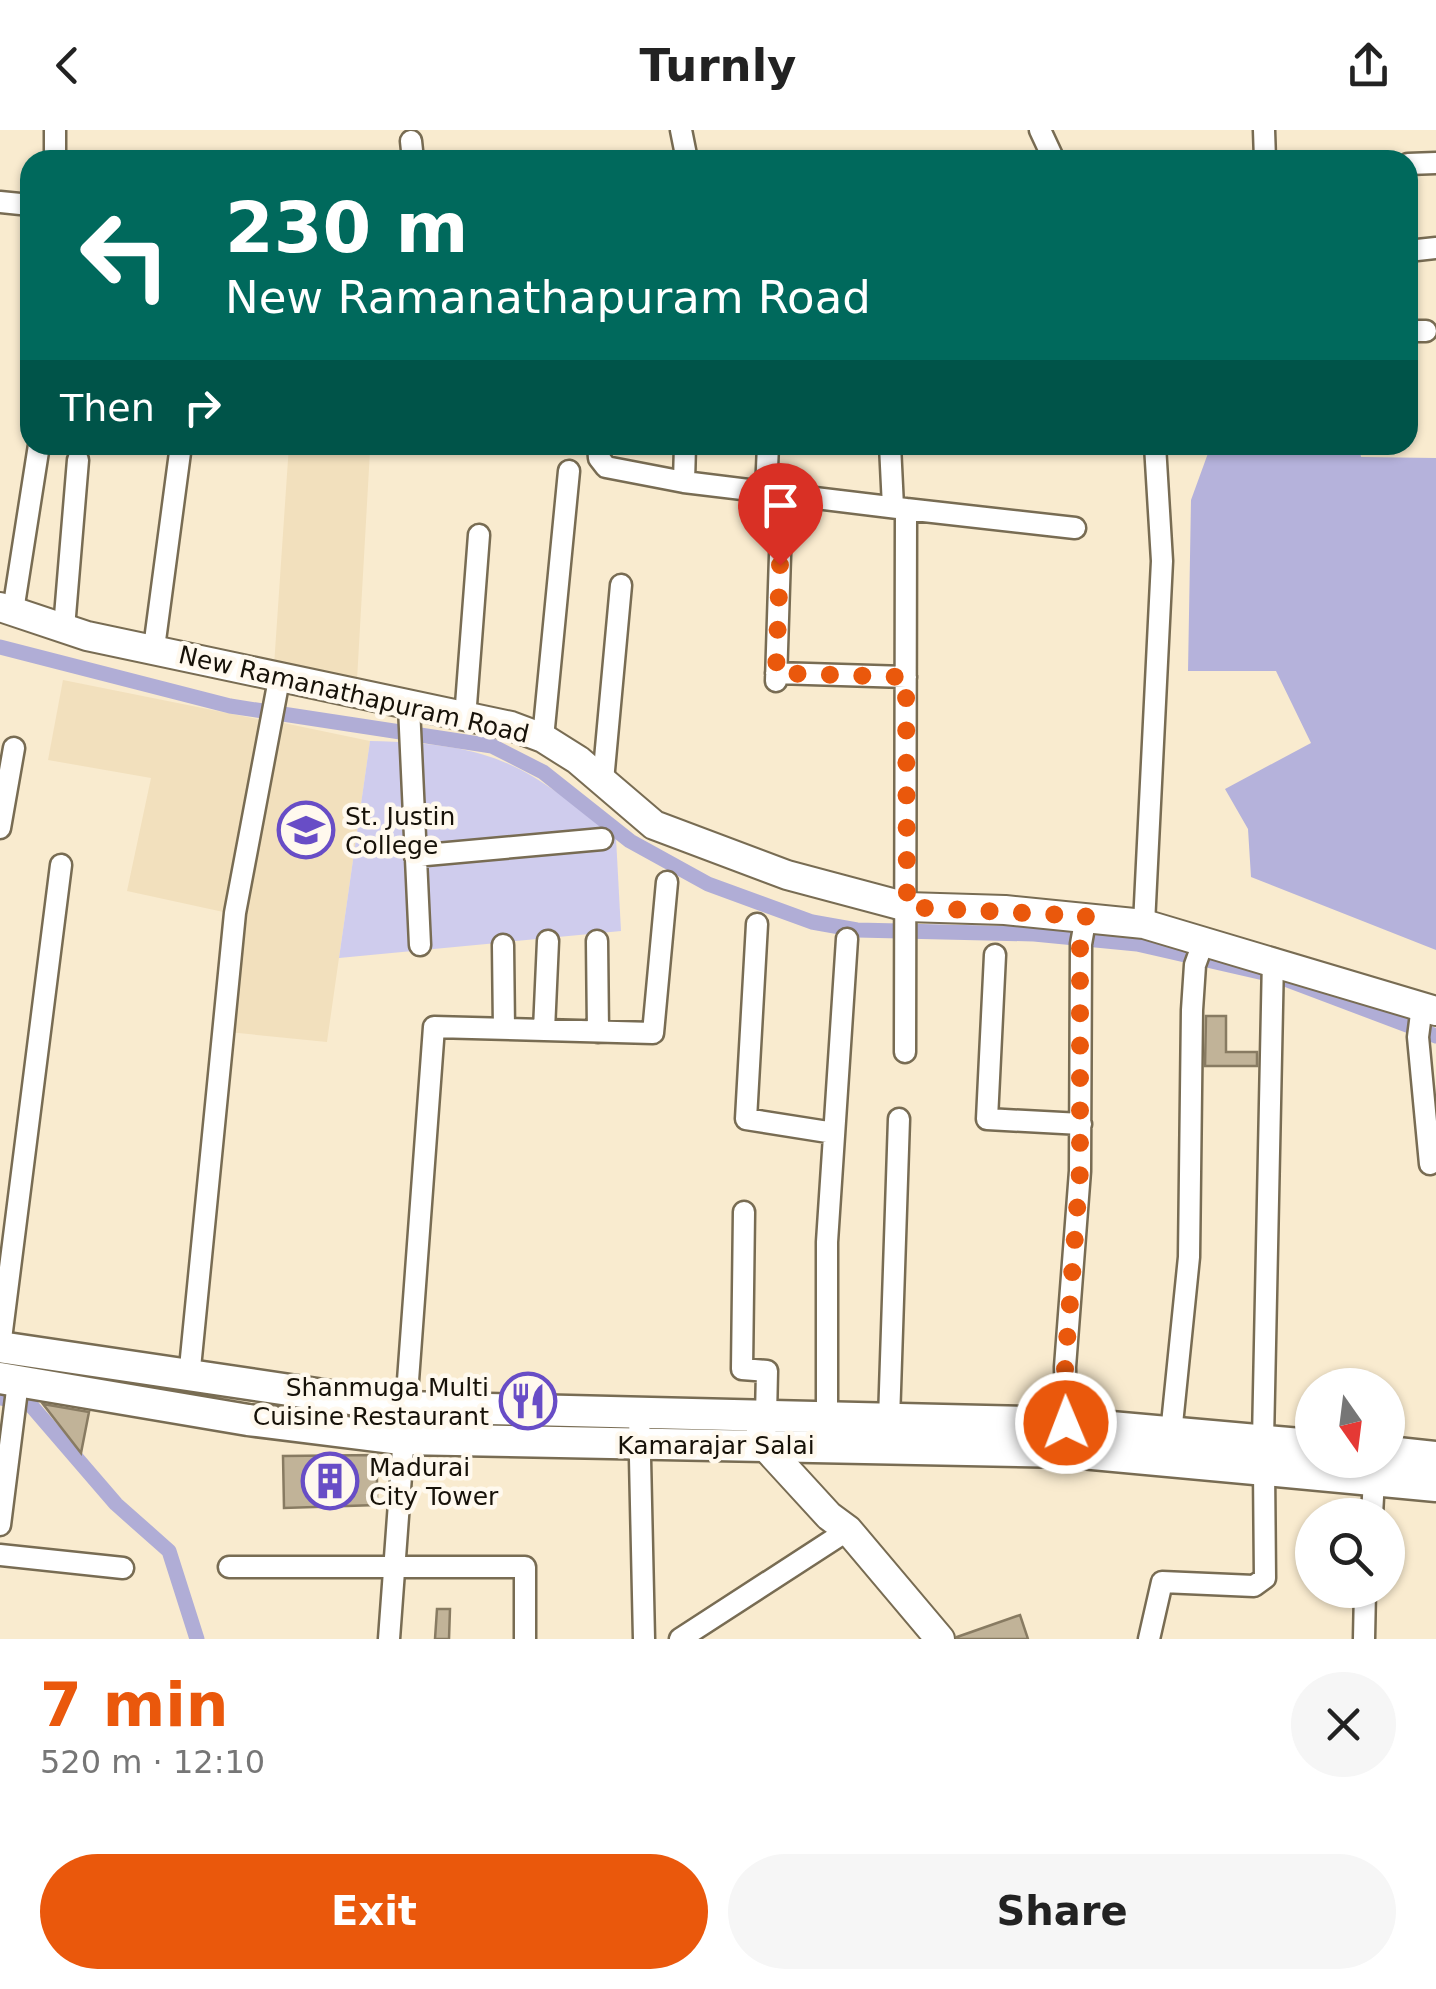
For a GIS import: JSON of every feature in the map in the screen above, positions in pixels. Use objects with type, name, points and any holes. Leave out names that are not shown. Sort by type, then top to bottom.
[{"type":"highway","name":"Kamarajar Salai","points":[[0,1347],[404,1407],[638,1413],[769,1424],[806,1446],[1295,1458]]},
{"type":"highway","name":"Kamarajar Salai","points":[[12,1390],[401,1439],[640,1446],[827,1418],[1066,1423],[1171,1434],[1264,1455],[1295,1449]]},
{"type":"highway","name":"Kamarajar Salai","points":[[1405,1462],[1436,1456]]},
{"type":"highway","name":"Kamarajar Salai","points":[[1405,1475],[1436,1486]]},
{"type":"main road","name":"New Ramanathapuram Road","points":[[6,609],[409,723],[465,718],[543,738],[603,781],[654,825],[906,923],[1083,931],[1144,924],[1199,952],[1424,1019]]},
{"type":"main road","points":[[769,1424],[829,1516],[848,1530],[940,1639]]},
{"type":"main road","points":[[806,1446],[818,1477],[843,1508],[848,1530]]},
{"type":"street","points":[[6,609],[37,455]]},
{"type":"street","points":[[154,648],[180,455]]},
{"type":"street","points":[[599,455],[606,467],[684,482],[1076,528]]},
{"type":"street","points":[[684,482],[685,455]]},
{"type":"street","points":[[769,455],[774,492],[776,677],[906,677]]},
{"type":"street","points":[[891,455],[899,508],[906,677],[905,1052]]},
{"type":"street","points":[[1144,924],[1162,562],[1156,455]]},
{"type":"street","points":[[64,628],[78,460]]},
{"type":"street","points":[[543,738],[569,471]]},
{"type":"street","points":[[465,718],[478,535]]},
{"type":"street","points":[[603,781],[621,585]]},
{"type":"street","points":[[189,1378],[235,913],[279,685]]},
{"type":"street","points":[[409,723],[420,945]]},
{"type":"street","points":[[0,825],[14,748]]},
{"type":"street","points":[[415,856],[602,840]]},
{"type":"street","points":[[0,1347],[61,865]]},
{"type":"street","points":[[389,1639],[391,1569],[434,1027],[653,1033],[667,882]]},
{"type":"street","points":[[757,924],[746,1119],[834,1133]]},
{"type":"street","points":[[1066,1423],[1065,1367],[1081,1124],[1083,931]]},
{"type":"street","points":[[806,1446],[827,1418],[827,1242],[848,939]]},
{"type":"street","points":[[544,1030],[548,940]]},
{"type":"street","points":[[597,941],[598,1032]]},
{"type":"street","points":[[504,946],[504,1029]]},
{"type":"street","points":[[1171,1434],[1189,1257],[1189,1052],[1199,952]]},
{"type":"street","points":[[995,956],[987,1119],[1081,1124]]},
{"type":"street","points":[[1150,1639],[1162,1582],[1254,1586],[1265,1578],[1272,972]]},
{"type":"street","points":[[1424,1019],[1430,1164]]},
{"type":"street","points":[[889,1420],[899,1119]]},
{"type":"street","points":[[744,1212],[742,1368],[767,1371],[769,1424]]},
{"type":"street","points":[[0,1524],[12,1390]]},
{"type":"street","points":[[638,1413],[644,1639]]},
{"type":"street","points":[[680,1639],[848,1530]]},
{"type":"street","points":[[0,1556],[123,1568]]},
{"type":"street","points":[[228,1567],[525,1568],[524,1639]]},
{"type":"street","points":[[1364,1639],[1365,1608]]},
{"type":"shaded area","points":[[288,455],[370,455],[357,680],[274,666]]},
{"type":"shaded area","points":[[1207,455],[1436,458],[1436,950],[1251,877],[1248,829],[1225,789],[1311,743],[1276,671],[1188,671],[1191,500]]},
{"type":"shaded area","points":[[63,680],[262,720],[228,913],[127,891],[151,778],[48,760]]},
{"type":"shaded area","name":"St. Justin College","points":[[274,721],[370,741],[327,1042],[228,1032],[240,920]]},
{"type":"shaded area","points":[[370,741],[478,753],[530,775],[584,812],[616,838],[621,931],[339,958]]},
{"type":"building","points":[[1206,1016],[1226,1016],[1226,1052],[1257,1052],[1257,1066],[1205,1066]]},
{"type":"building","points":[[43,1404],[89,1412],[81,1453]]},
{"type":"building","name":"Madurai City Tower","points":[[377,1455],[377,1505],[284,1508],[283,1456]]},
{"type":"building","points":[[437,1609],[450,1609],[449,1639],[435,1639]]},
{"type":"building","points":[[1020,1615],[1028,1639],[957,1639],[957,1637]]},
{"type":"waterway","points":[[0,647],[230,706],[492,746],[543,772],[630,841],[708,884],[812,922],[857,930],[1034,934],[1137,944],[1277,976],[1436,1036]]},
{"type":"waterway","points":[[0,1398],[29,1403],[116,1504],[169,1551],[197,1639]]},
{"type":"place","name":"St. Justin College","points":[[306,830]]},
{"type":"place","name":"Shanmuga Multi Cuisine Restaurant","points":[[528,1401]]},
{"type":"place","name":"Madurai City Tower","points":[[330,1481]]},
{"type":"route","points":[[780,565],[776,673],[906,677],[907,907],[1086,916],[1080,944],[1080,1171],[1065,1367],[1066,1423]]}]
